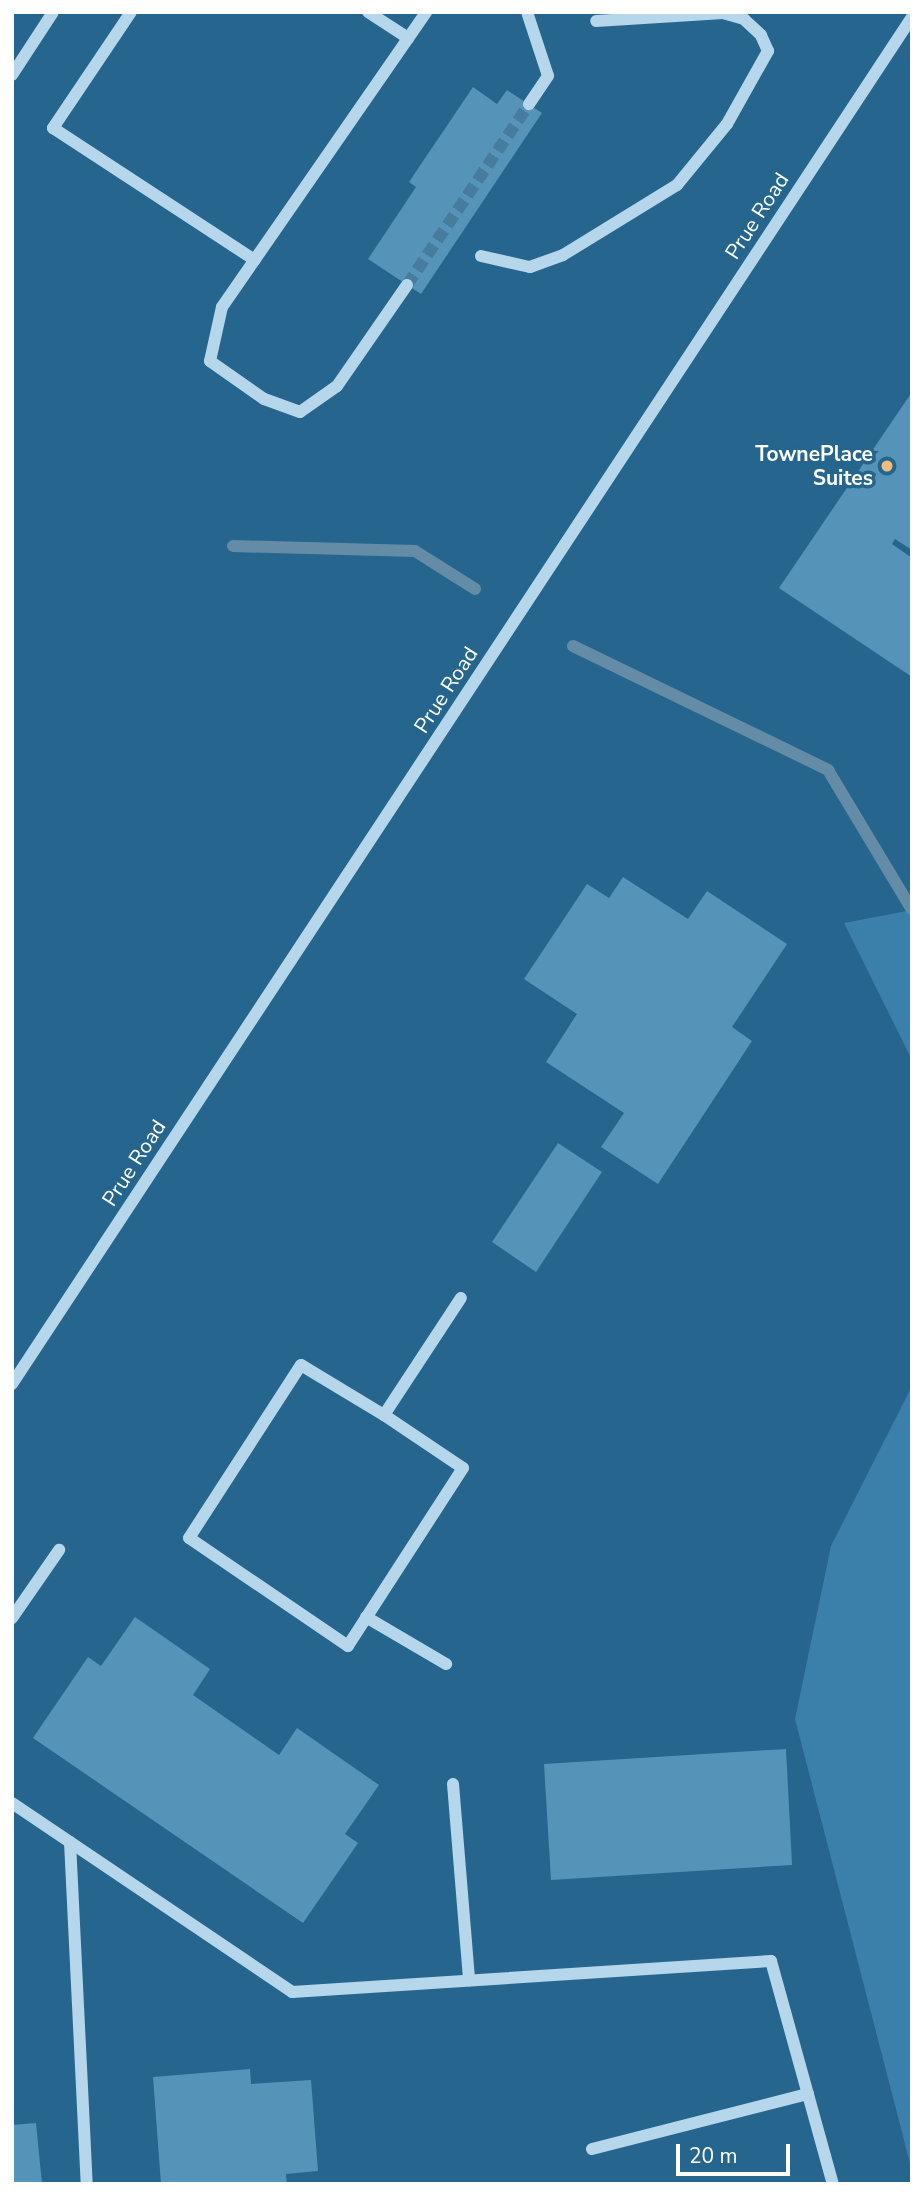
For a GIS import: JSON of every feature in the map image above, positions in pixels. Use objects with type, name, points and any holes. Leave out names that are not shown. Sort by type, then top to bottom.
[{"type":"street","points":[[12,75],[53,12]]},
{"type":"street","points":[[131,12],[53,128],[254,260]]},
{"type":"street","points":[[368,12],[408,38]]},
{"type":"street","points":[[407,285],[337,386],[300,412],[264,399],[210,361],[222,307],[426,12]]},
{"type":"street","points":[[527,12],[548,76],[529,104]]},
{"type":"street","points":[[481,256],[530,267],[563,256],[677,186],[727,124],[768,51],[761,35],[744,19],[723,13],[596,21]]},
{"type":"street","name":"Prue Road","points":[[12,1384],[912,17]]},
{"type":"street","points":[[384,1415],[461,1298]]},
{"type":"street","points":[[301,1365],[384,1415],[463,1468],[348,1646],[190,1538],[301,1365]]},
{"type":"street","points":[[12,1618],[59,1550]]},
{"type":"street","points":[[366,1617],[446,1664]]},
{"type":"street","points":[[453,1784],[469,1980]]},
{"type":"street","points":[[12,1803],[292,1992],[771,1961],[833,2184]]},
{"type":"street","points":[[70,1842],[87,2184]]},
{"type":"street","points":[[592,2149],[808,2094]]},
{"type":"shaded area","points":[[912,910],[912,1060],[844,923]]},
{"type":"shaded area","points":[[912,1386],[912,2171],[795,1719],[831,1546]]},
{"type":"building","points":[[473,87],[497,104],[507,90],[542,113],[421,294],[368,259],[416,187],[409,182]]},
{"type":"building","name":"TownePlace Suites","points":[[912,392],[912,550],[895,539],[892,544],[912,558],[912,677],[779,588]]},
{"type":"building","points":[[623,877],[688,919],[707,891],[787,944],[732,1027],[752,1041],[658,1184],[601,1147],[624,1113],[546,1062],[577,1014],[524,979],[587,884],[609,898]]},
{"type":"building","points":[[558,1143],[602,1172],[536,1272],[492,1242]]},
{"type":"building","points":[[135,1617],[210,1669],[193,1695],[279,1755],[297,1728],[379,1785],[345,1834],[358,1843],[303,1923],[33,1738],[88,1657],[101,1666]]},
{"type":"building","points":[[786,1749],[792,1865],[551,1880],[544,1764]]},
{"type":"building","points":[[250,2069],[251,2084],[311,2080],[318,2171],[286,2174],[287,2184],[161,2184],[153,2077]]},
{"type":"building","points":[[36,2123],[42,2184],[12,2184],[12,2125]]},
{"type":"waterway","points":[[233,546],[415,551],[475,589]]},
{"type":"waterway","points":[[573,646],[828,770],[912,910]]},
{"type":"tunnel","points":[[407,285],[529,104]]},
{"type":"place","name":"TownePlace Suites","points":[[887,466]]}]
